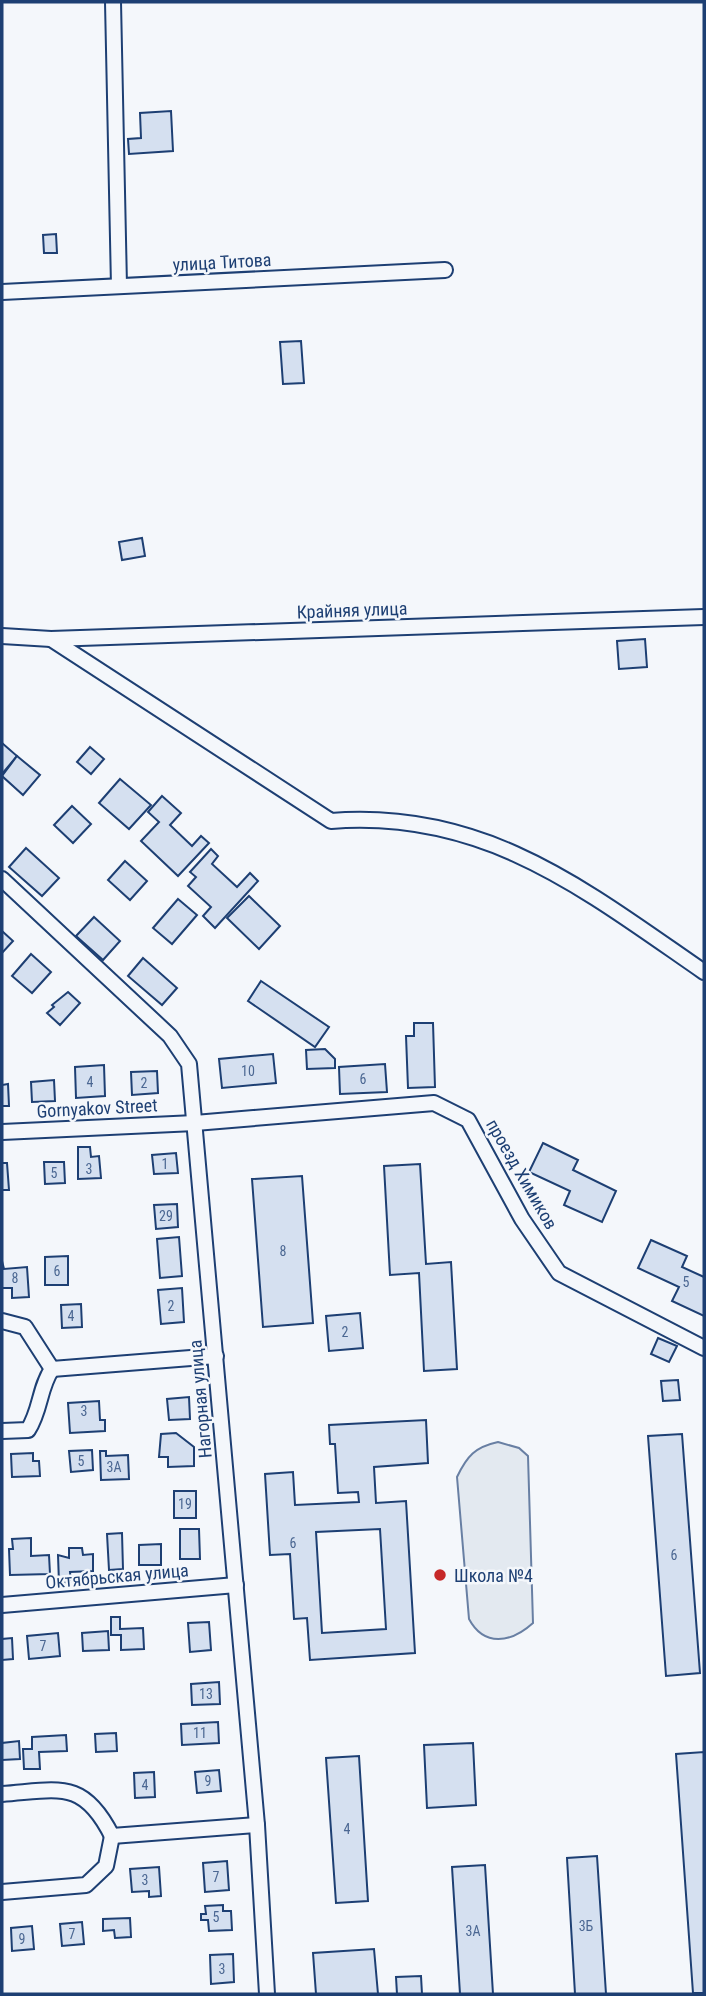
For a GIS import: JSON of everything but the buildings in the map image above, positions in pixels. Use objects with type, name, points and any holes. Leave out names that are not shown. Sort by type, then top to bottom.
[{"type":"street","points":[[113,2],[119,286]]},
{"type":"street","name":"улица Титова","points":[[2,292],[445,270]]},
{"type":"street","name":"Крайняя улица","points":[[2,636],[51,639],[704,617]]},
{"type":"street","points":[[51,639],[331,821],[370,818],[430,827],[496,844],[564,877],[704,972]]},
{"type":"street","name":"Нагорная улица","points":[[2,879],[170,1036],[189,1064],[257,1825],[267,1994]]},
{"type":"street","name":"проезд Химиков","points":[[195,1123],[434,1103],[468,1120],[522,1219],[559,1273],[704,1348]]},
{"type":"street","name":"Gornyakov Street","points":[[2,1132],[195,1123]]},
{"type":"street","points":[[2,1321],[25,1327],[51,1369]]},
{"type":"street","points":[[51,1369],[216,1356]]},
{"type":"street","points":[[2,1431],[28,1430],[38,1412],[44,1380],[51,1369]]},
{"type":"street","name":"Октябрьская улица","points":[[2,1605],[236,1585]]},
{"type":"street","points":[[2,1794],[68,1790],[100,1811],[112,1836],[106,1866],[86,1885],[2,1892]]},
{"type":"street","points":[[112,1836],[257,1825]]},
{"type":"shaded area","points":[[498,1442],[519,1448],[528,1456],[533,1623],[516,1635],[498,1639],[482,1634],[469,1619],[457,1477],[464,1463],[473,1454]]},
{"type":"place","name":"Школа №4","points":[[440,1575]]}]
